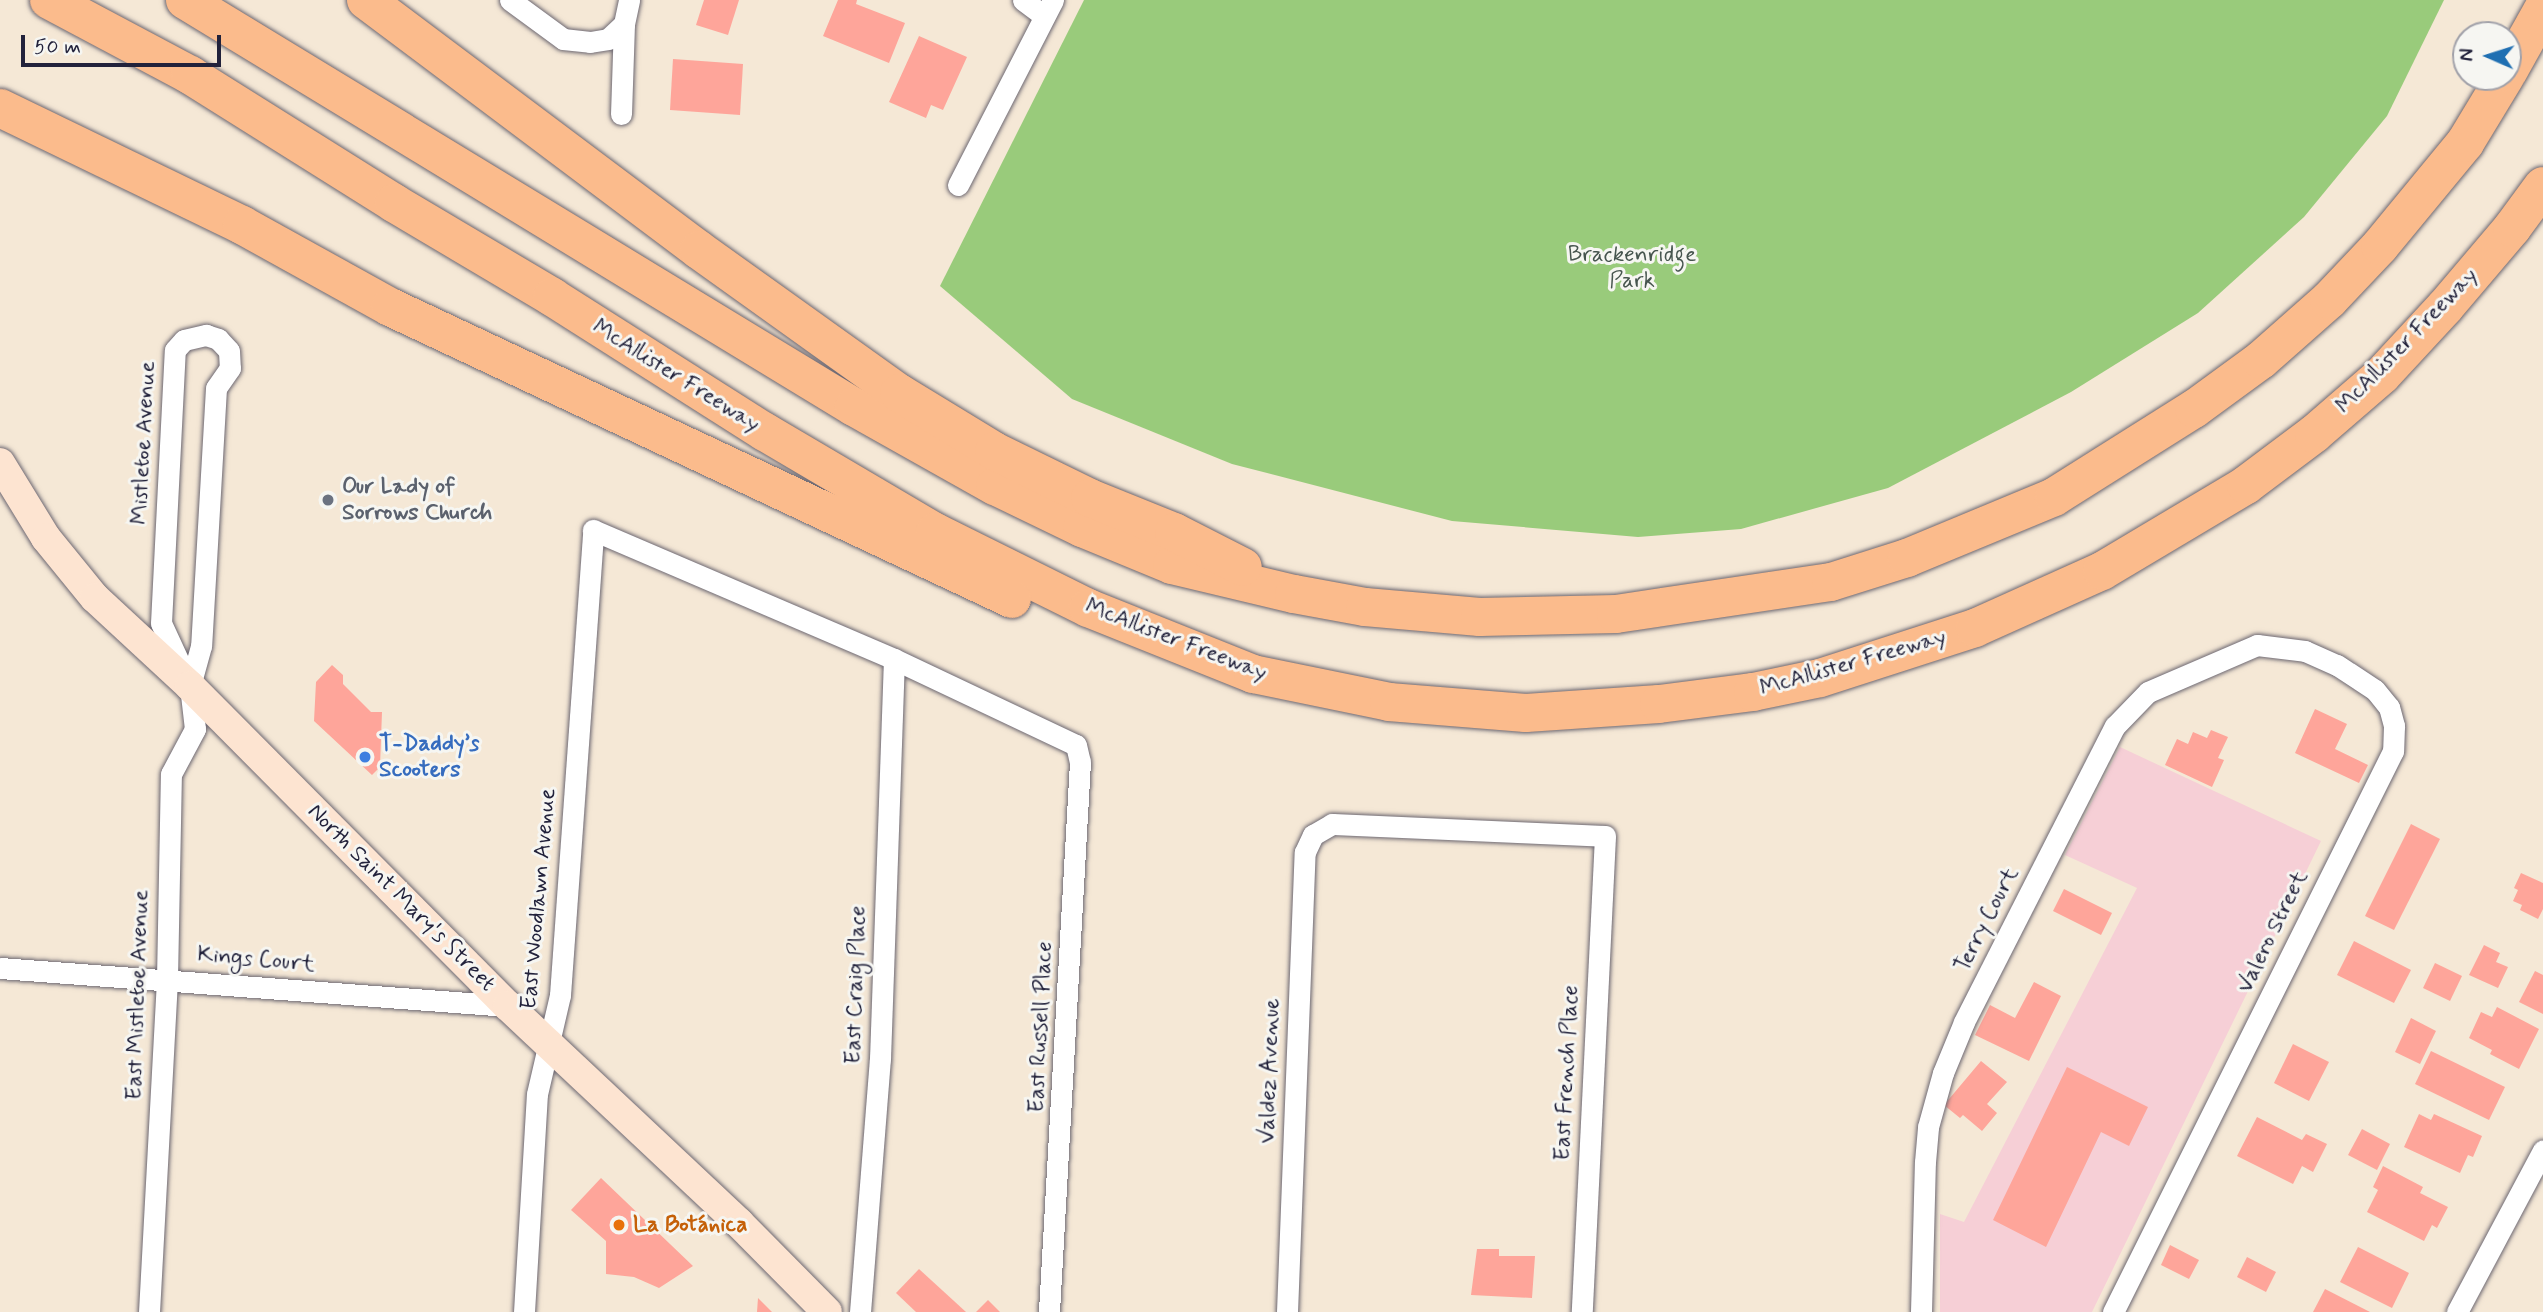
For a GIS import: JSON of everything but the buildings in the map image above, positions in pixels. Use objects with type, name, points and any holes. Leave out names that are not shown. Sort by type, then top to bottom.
[{"type":"highway","name":"McAllister Freeway","points":[[49,0],[190,75],[394,204],[552,297],[765,432],[935,532],[1088,608],[1253,674],[1389,702],[1525,713],[1659,704],[1753,692],[1820,678],[1975,628],[2102,571],[2246,485],[2314,435],[2382,374],[2445,307],[2512,228],[2543,186]]},
{"type":"highway","points":[[185,0],[854,407],[995,486],[1082,528],[1172,565],[1294,594],[1365,607],[1480,617],[1616,614],[1831,582],[1907,558],[1981,530],[2054,497],[2121,457],[2262,360],[2329,300],[2381,246],[2465,143],[2497,91]]},
{"type":"highway","points":[[366,0],[699,250],[899,393],[993,451],[1090,498],[1174,532],[1294,594]]},
{"type":"highway","points":[[2522,47],[2543,9]]},
{"type":"highway","points":[[0,108],[242,225],[390,307],[1009,598],[1074,626],[1133,645],[1253,674]]},
{"type":"main road","name":"North Saint Mary's Street","points":[[0,463],[46,538],[95,598],[190,686],[508,1006],[549,1042],[827,1312]]},
{"type":"street","points":[[510,0],[563,39],[590,42],[608,39],[624,24]]},
{"type":"street","points":[[621,114],[624,24],[628,0]]},
{"type":"street","points":[[958,186],[1048,8],[1023,0]]},
{"type":"street","name":"Mistletoe Avenue","points":[[206,335],[218,339],[229,351],[230,369],[216,388],[201,646],[190,686],[161,623],[176,351],[184,340],[206,335]]},
{"type":"street","name":"East Woodlawn Avenue","points":[[524,1312],[537,1094],[560,995],[593,530],[894,659]]},
{"type":"street","name":"Terry Court","points":[[1921,1312],[1928,1127],[1943,1073],[1964,1021],[2115,726],[2148,692],[2257,645]]},
{"type":"street","name":"Valero Street","points":[[2113,1312],[2393,751],[2394,726],[2389,707],[2375,690],[2337,665],[2305,651],[2257,645]]},
{"type":"street","name":"East Russell Place","points":[[894,659],[1076,745],[1080,762],[1049,1312]]},
{"type":"street","name":"East Craig Place","points":[[860,1312],[880,1059],[894,659]]},
{"type":"street","name":"East Mistletoe Avenue","points":[[149,1312],[167,979],[172,774],[195,729],[190,686]]},
{"type":"street","name":"Valdez Avenue","points":[[1287,1312],[1305,852],[1313,835],[1332,824],[1605,836]]},
{"type":"street","name":"East French Place","points":[[1582,1312],[1605,836]]},
{"type":"street","name":"Kings Court","points":[[0,968],[508,1006]]},
{"type":"street","points":[[2457,1312],[2543,1150]]},
{"type":"shaded area","points":[[2120,747],[2321,841],[2092,1312],[1940,1312],[1940,1214],[1964,1222],[2137,888],[2065,855]]},
{"type":"green space","name":"Brackenridge Park","points":[[1084,0],[2444,0],[2387,116],[2304,217],[2198,313],[2071,392],[1888,488],[1741,529],[1638,537],[1452,521],[1232,464],[1072,399],[940,286]]},
{"type":"place","name":"Our Lady of Sorrows Church","points":[[328,500]]},
{"type":"place","name":"T-Daddy’s Scooters","points":[[365,757]]},
{"type":"place","name":"La Botánica","points":[[619,1225]]}]
